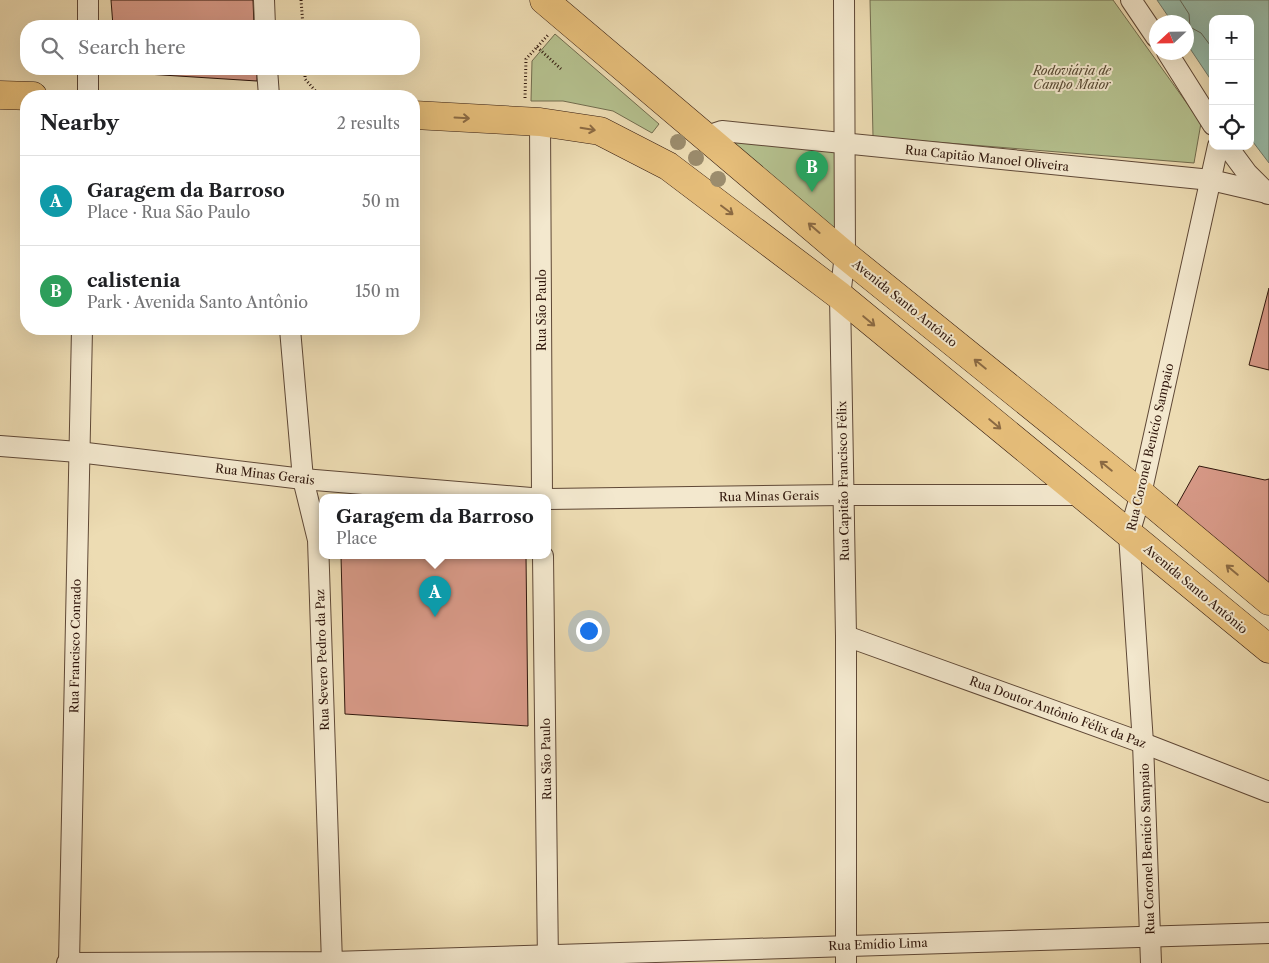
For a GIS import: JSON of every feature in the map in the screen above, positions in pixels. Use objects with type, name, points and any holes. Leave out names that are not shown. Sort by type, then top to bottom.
[{"type":"main road","name":"Avenida Santo Antônio","points":[[544,0],[707,136],[845,255],[1141,494],[1269,601]]},
{"type":"main road","points":[[0,95],[20,96]]},
{"type":"main road","name":"Avenida Santo Antônio","points":[[532,114],[600,131],[668,166],[840,296],[1269,649]]},
{"type":"main road","points":[[420,115],[532,114]]},
{"type":"street","points":[[88,0],[88,20]]},
{"type":"street","points":[[264,0],[265,20]]},
{"type":"street","name":"Rua Capitão Francisco Félix","points":[[844,0],[845,255],[840,296],[846,636],[846,954]]},
{"type":"street","points":[[1131,0],[1149,27]]},
{"type":"street","points":[[1172,60],[1209,119]]},
{"type":"street","points":[[88,75],[88,90]]},
{"type":"street","points":[[267,75],[269,90]]},
{"type":"street","name":"Rua São Paulo","points":[[532,114],[542,494]]},
{"type":"street","name":"Rua Capitão Manoel Oliveira","points":[[707,136],[722,131],[1212,180],[1268,194]]},
{"type":"street","name":"Rua Coronel Benicío Sampaio","points":[[1151,963],[1143,743],[1129,534],[1141,494],[1217,150]]},
{"type":"street","points":[[1230,150],[1247,173],[1268,194]]},
{"type":"street","name":"Rua Francisco Conrado","points":[[68,963],[82,335]]},
{"type":"street","name":"Rua Severo Pedro da Paz","points":[[291,335],[303,479],[318,540],[332,962]]},
{"type":"street","name":"Rua Minas Gerais","points":[[0,446],[78,452],[303,479],[483,494]]},
{"type":"street","name":"Rua Minas Gerais","points":[[551,499],[843,495],[1080,495]]},
{"type":"street","name":"Rua São Paulo","points":[[543,559],[548,959]]},
{"type":"street","name":"Rua Doutor Antônio Félix da Paz","points":[[846,636],[1143,743],[1269,792]]},
{"type":"street","name":"Rua Emídio Lima","points":[[68,963],[332,962],[846,954],[1269,933]]},
{"type":"path","points":[[301,0],[303,20]]},
{"type":"path","points":[[532,114],[526,59],[553,29]]},
{"type":"path","points":[[537,47],[561,69]]},
{"type":"path","points":[[305,75],[305,79],[315,90]]},
{"type":"green space","name":"Rodoviária de Campo Maior","points":[[870,0],[1113,0],[1149,50],[1149,60],[1156,60],[1201,123],[1194,163],[873,137]]},
{"type":"green space","points":[[555,34],[659,124],[652,133],[613,111],[563,101],[531,101],[532,61]]},
{"type":"green space","points":[[721,137],[836,150],[839,233]]},
{"type":"water","points":[[1157,0],[1269,0],[1269,163],[1254,143],[1254,15],[1209,15],[1209,77],[1194,54],[1194,15],[1167,15]]},
{"type":"building","points":[[111,0],[253,0],[254,20],[113,20]]},
{"type":"building","points":[[162,75],[257,75],[257,81]]},
{"type":"building","points":[[1269,288],[1269,370],[1249,365]]},
{"type":"building","points":[[1199,466],[1265,480],[1269,479],[1269,590],[1176,507]]},
{"type":"building","points":[[341,559],[526,559],[528,726],[345,714]]},
{"type":"place","name":"calistenia","points":[[812,192]]},
{"type":"place","name":"Garagem da Barroso","points":[[435,617]]}]
